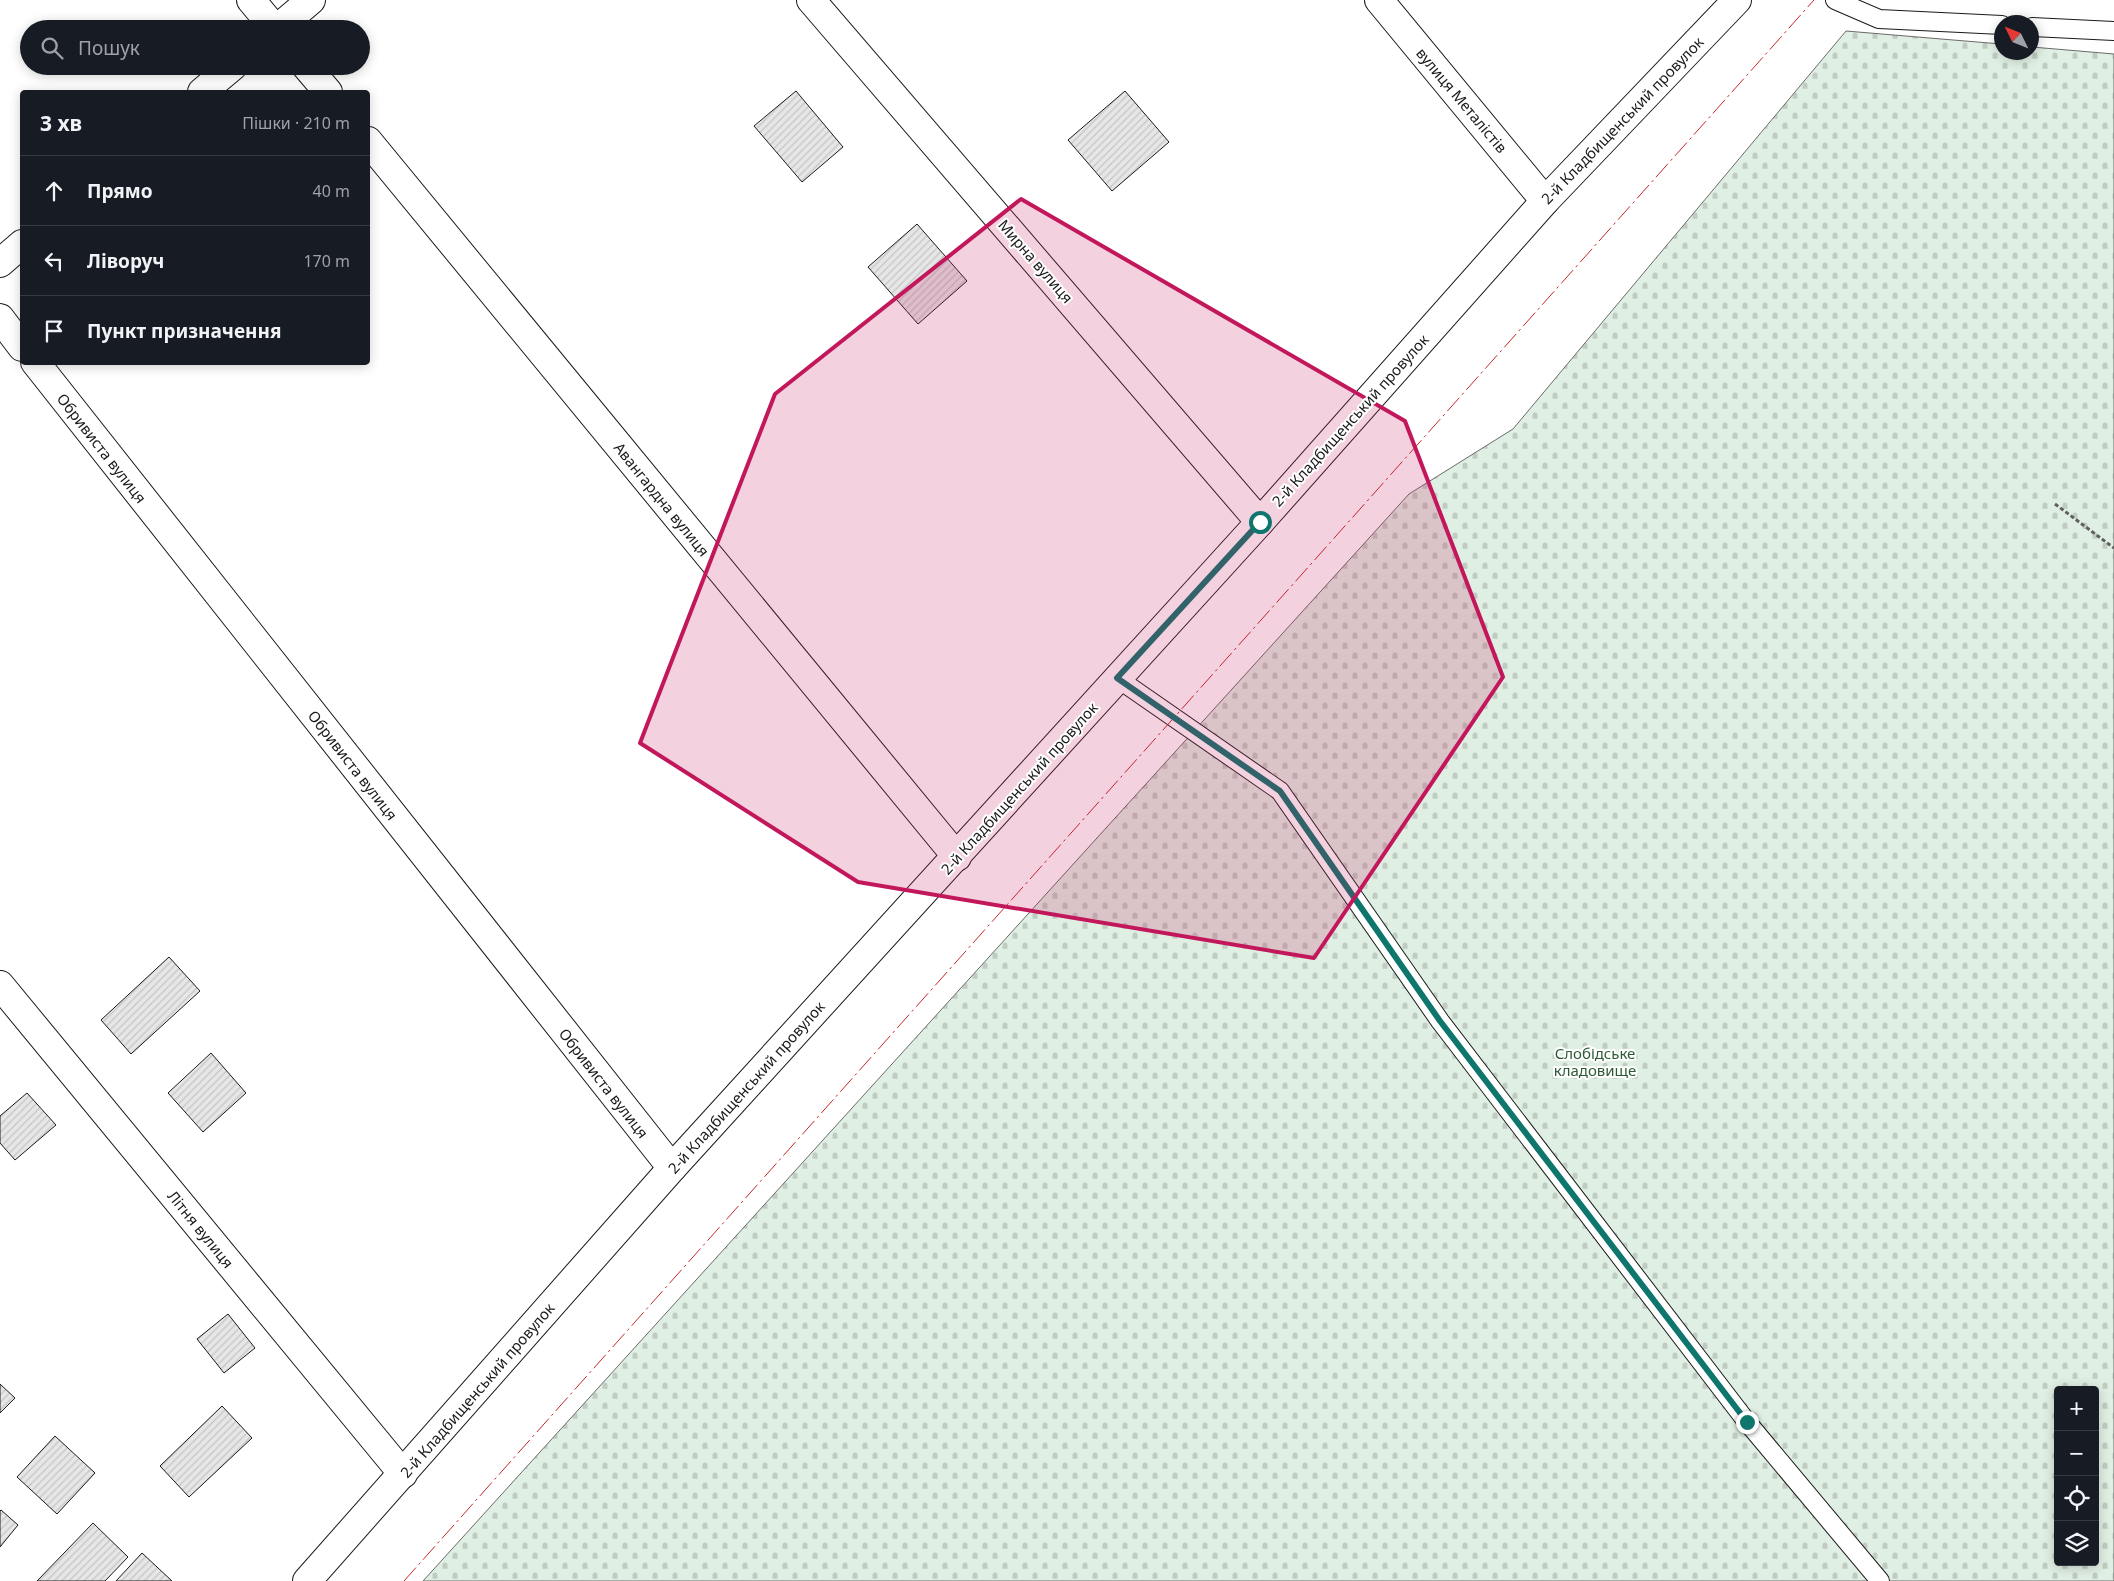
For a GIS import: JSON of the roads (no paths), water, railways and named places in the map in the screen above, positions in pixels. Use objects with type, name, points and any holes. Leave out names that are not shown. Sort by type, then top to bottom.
[{"type":"street","points":[[251,0],[268,20]]},
{"type":"street","points":[[287,20],[311,0]]},
{"type":"street","name":"Мирна вулиця","points":[[811,0],[1260,522]]},
{"type":"street","name":"вулиця Металістів","points":[[1379,0],[1545,201]]},
{"type":"street","name":"2-й Кладбищенський провулок","points":[[307,1581],[672,1168],[1260,522],[1545,201],[1737,0]]},
{"type":"street","points":[[204,90],[222,75]]},
{"type":"street","points":[[314,75],[326,90]]},
{"type":"street","name":"Авангардна вулиця","points":[[370,143],[957,857]]},
{"type":"street","points":[[0,263],[20,246]]},
{"type":"street","points":[[0,318],[20,344]]},
{"type":"street","name":"Обривиста вулиця","points":[[37,365],[672,1168]]},
{"type":"street","name":"Літня вулиця","points":[[0,985],[403,1474]]},
{"type":"lane","points":[[1835,0],[1879,18],[1994,25]]},
{"type":"lane","points":[[2039,27],[2114,32]]},
{"type":"lane","points":[[1117,678],[1280,791],[1440,1021],[1747,1422],[1880,1581]]},
{"type":"park label","name":"Слобідське кладовище","points":[[1595,1062]]}]
